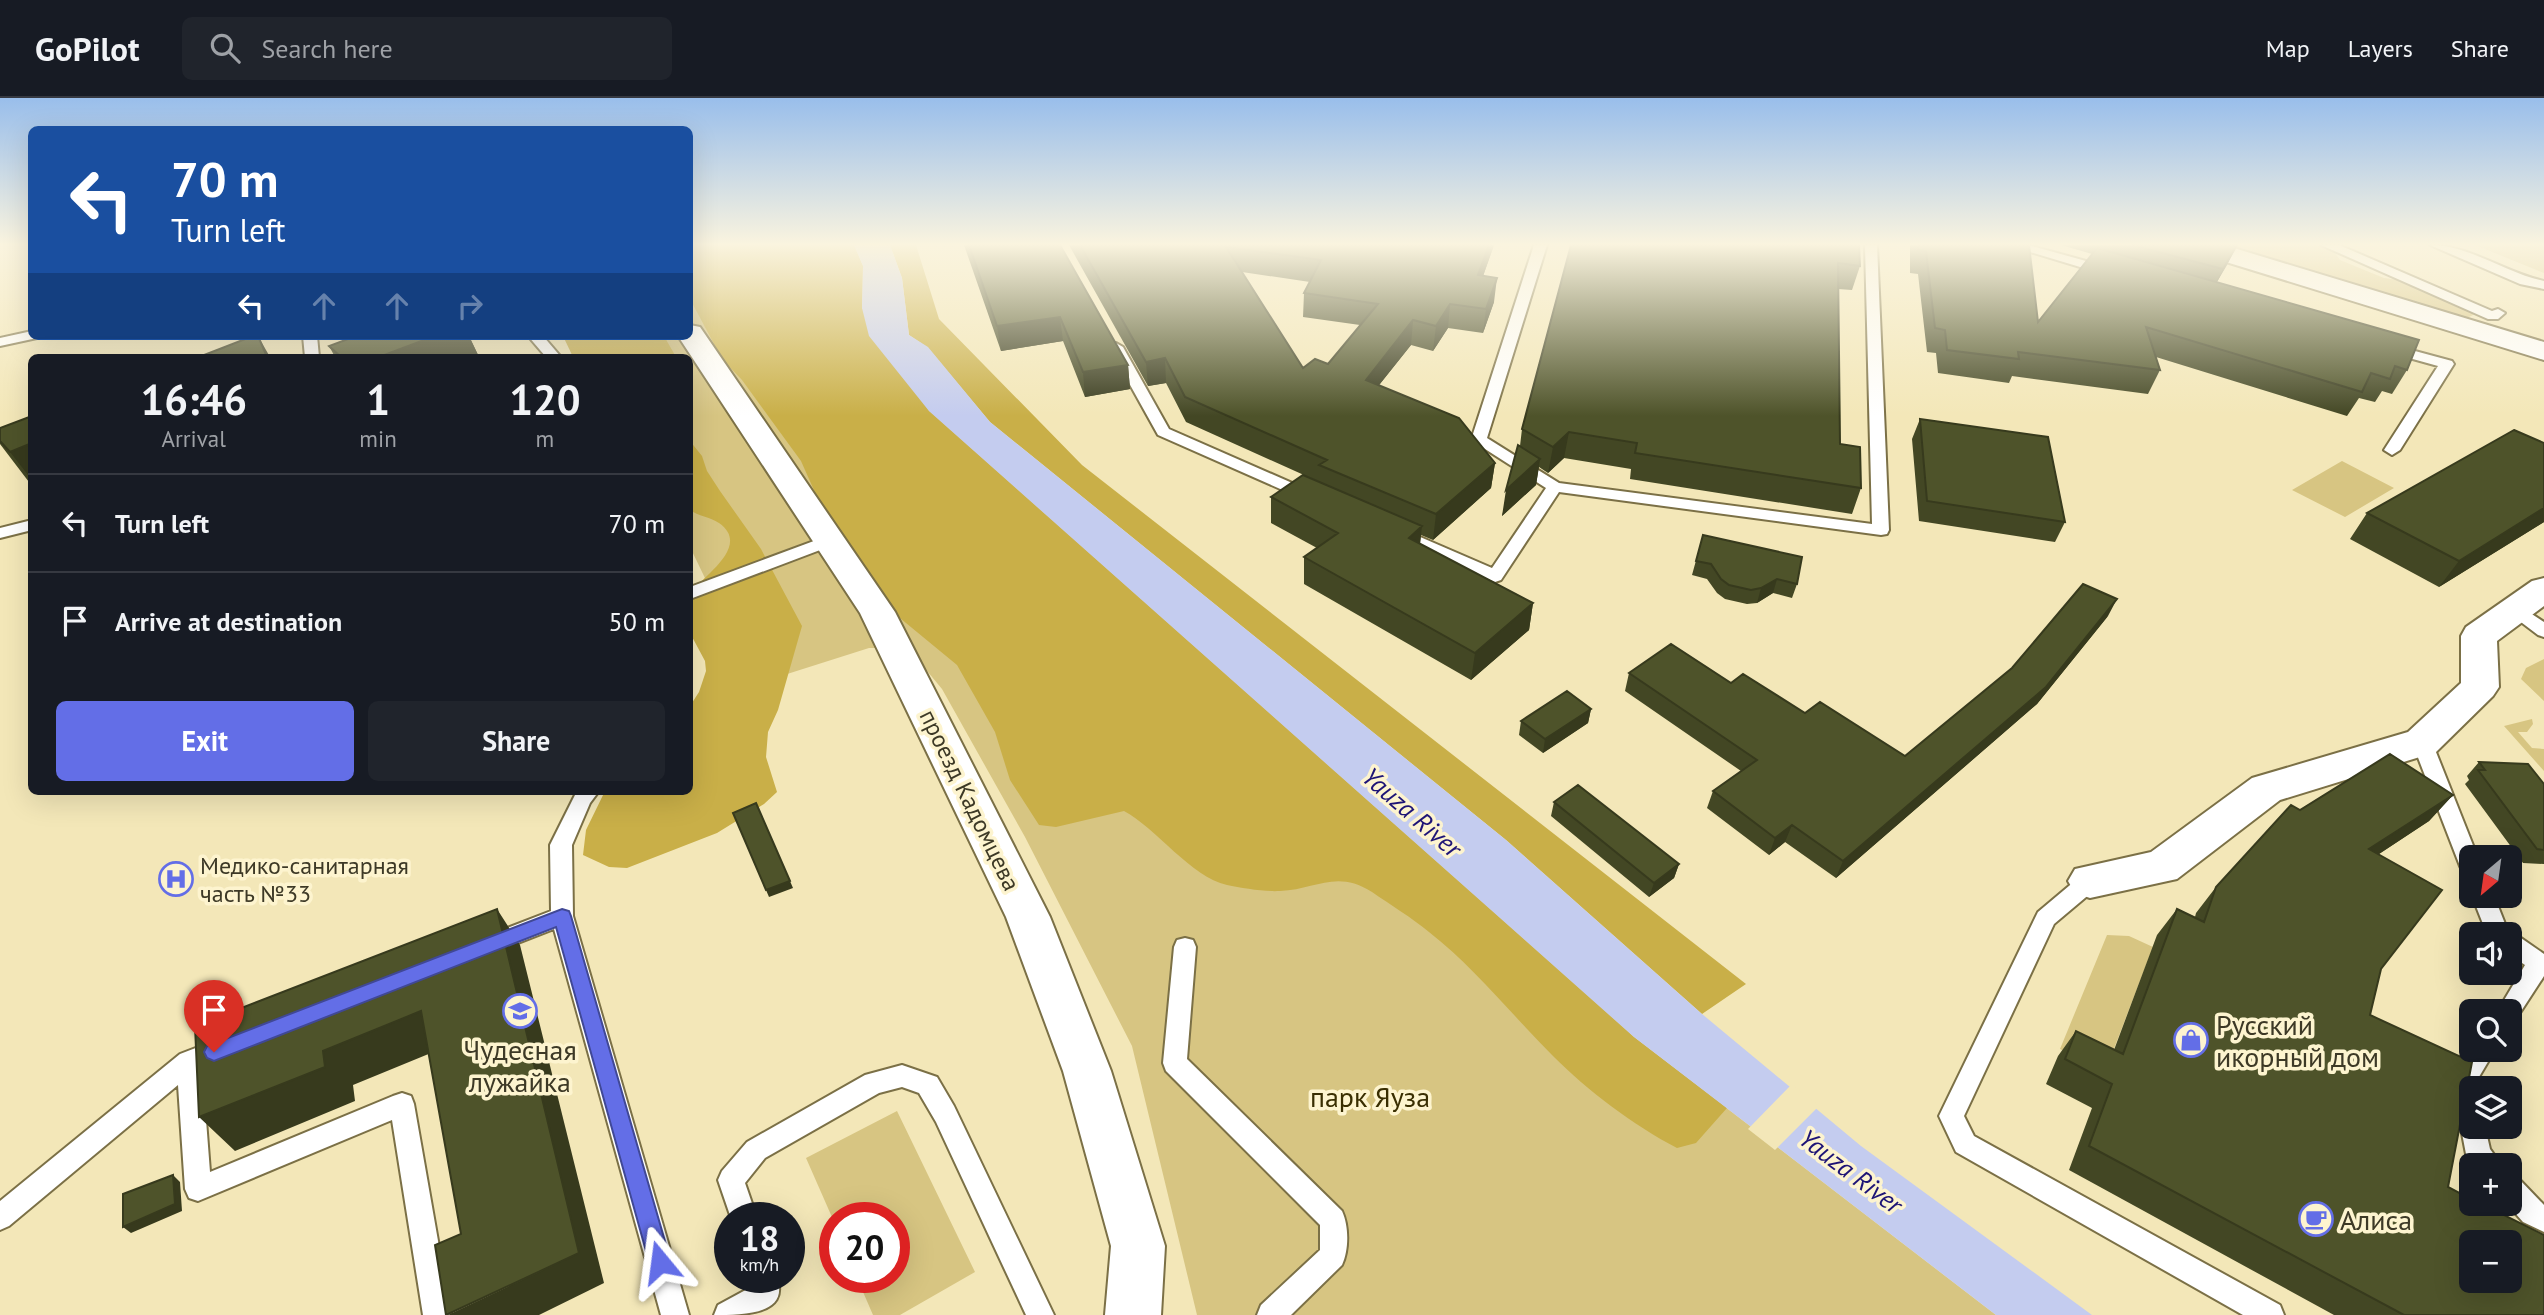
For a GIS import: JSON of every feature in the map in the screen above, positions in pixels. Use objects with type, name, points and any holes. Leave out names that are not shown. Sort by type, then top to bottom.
[{"type":"street","points":[[2382,302],[2544,351]]},
{"type":"street","name":"проезд Кадомцева","points":[[693,337],[877,612],[1033,930],[1087,1071],[1138,1247],[1133,1315]]},
{"type":"street","points":[[2090,881],[2162,867],[2266,789],[2422,741],[2480,687],[2479,636],[2534,610]]},
{"type":"lane","points":[[1523,302],[1479,440],[1555,487],[1881,530],[1873,302]]},
{"type":"lane","points":[[2460,302],[2493,316],[2498,313]]},
{"type":"lane","points":[[1104,327],[1163,432],[1329,504]]},
{"type":"lane","points":[[0,342],[28,336]]},
{"type":"lane","points":[[539,340],[551,354]]},
{"type":"lane","points":[[2368,342],[2447,364],[2392,450]]},
{"type":"lane","points":[[1380,526],[1495,576],[1555,487]]},
{"type":"lane","points":[[0,533],[28,526]]},
{"type":"lane","points":[[693,592],[830,540]]},
{"type":"lane","points":[[2422,741],[2463,845]]},
{"type":"lane","points":[[586,795],[561,845],[562,916],[675,1315]]},
{"type":"lane","points":[[2090,881],[2046,918],[1951,1116],[1965,1144],[2270,1315]]},
{"type":"lane","points":[[465,954],[562,916]]},
{"type":"lane","points":[[1185,947],[1175,1063],[1333,1220],[1333,1256],[1271,1315]]},
{"type":"lane","points":[[2517,999],[2542,965],[2522,951]]},
{"type":"lane","points":[[0,1217],[189,1062],[239,1042]]},
{"type":"lane","points":[[189,1062],[198,1189],[402,1104],[437,1315]]},
{"type":"lane","points":[[739,1202],[731,1180],[756,1150],[874,1083],[902,1076],[928,1085],[945,1114],[1040,1315]]},
{"type":"lane","points":[[2522,1202],[2532,1213],[2544,1219]]},
{"type":"lane","points":[[727,1315],[766,1293]]},
{"type":"green space","name":"парк Яуза","points":[[693,302],[862,302],[862,308],[1634,1037],[1996,1315],[1197,1315],[1132,1046],[1025,837],[942,689],[908,648],[869,648],[756,684],[693,553],[693,354],[595,354],[588,340],[693,340]]},
{"type":"green space","points":[[2400,302],[2451,302],[2477,313],[2461,321]]},
{"type":"green space","points":[[2342,461],[2394,488],[2345,517],[2292,490]]},
{"type":"green space","points":[[2544,659],[2544,701],[2521,679],[2526,668]]},
{"type":"green space","points":[[2532,719],[2533,724],[2527,732],[2518,732],[2532,748],[2544,749],[2544,771],[2504,726]]},
{"type":"green space","points":[[2107,935],[2129,936],[2153,947],[2105,1072],[2060,1049]]},
{"type":"green space","points":[[897,1111],[975,1272],[900,1315],[873,1315],[863,1293],[910,1293],[910,1202],[825,1202],[806,1158]]},
{"type":"shaded area","points":[[693,302],[862,302],[862,308],[929,411],[1634,1037],[1727,1108],[1696,1143],[1677,1148],[1660,1139],[1596,1094],[1567,1069],[1446,946],[1409,917],[1359,885],[1336,881],[1274,891],[1227,885],[1187,863],[1124,811],[1056,827],[1039,825],[1010,780],[995,732],[957,665],[889,609],[821,506],[801,461],[742,380],[722,359]]},
{"type":"shaded area","points":[[905,302],[934,302],[939,319],[1082,465],[1746,984],[1702,1014],[1506,840],[990,422],[928,348],[909,335]]},
{"type":"shaded area","points":[[565,340],[666,340],[674,354],[572,354]]},
{"type":"shaded area","points":[[693,445],[702,456],[707,471],[720,491],[761,549],[802,626],[778,710],[768,732],[766,757],[777,792],[764,804],[717,833],[627,868],[609,867],[583,855],[586,830],[603,795],[693,795],[693,701],[706,671],[705,661],[693,639],[693,590],[721,561],[730,541],[728,532],[719,523],[693,512]]},
{"type":"water","name":"Yauza River","points":[[862,302],[905,302],[909,335],[928,347],[990,422],[1506,840],[1702,1014],[1861,1146],[2092,1315],[1996,1315],[1634,1037],[929,411],[869,336]]},
{"type":"pier","points":[[1792,1084],[1819,1106],[1775,1150],[1748,1129]]},
{"type":"building","points":[[989,302],[1092,302],[1128,365],[1083,372],[1060,317],[997,326]]},
{"type":"building","points":[[1112,302],[1261,302],[1303,368],[1315,359],[1328,364],[1378,304],[1363,302],[1489,302],[1486,309],[1450,304],[1436,326],[1413,320],[1366,380],[1459,418],[1495,463],[1436,514],[1319,465],[1327,460],[1185,397],[1165,358],[1146,362]]},
{"type":"building","points":[[1556,302],[1838,302],[1840,444],[1860,447],[1861,488],[1635,453],[1637,443],[1569,432],[1553,447],[1522,429]]},
{"type":"building","points":[[1932,302],[2036,302],[2038,322],[2054,302],[2285,302],[2419,340],[2407,370],[2395,366],[2390,379],[2371,373],[2362,392],[2146,327],[2160,370],[2018,352],[2019,359],[1947,350],[1945,330],[1935,328]]},
{"type":"building","points":[[243,340],[260,340],[266,354],[207,354]]},
{"type":"building","points":[[345,340],[424,340],[387,354],[338,354],[329,346]]},
{"type":"building","points":[[28,418],[28,445],[10,452],[0,441],[0,428]]},
{"type":"building","points":[[1920,419],[2048,437],[2065,522],[1927,501]]},
{"type":"building","points":[[2514,430],[2544,443],[2544,508],[2459,561],[2367,513]]},
{"type":"building","points":[[1518,445],[1540,459],[1506,490]]},
{"type":"building","points":[[1303,475],[1422,526],[1409,538],[1533,603],[1475,653],[1304,557],[1338,533],[1271,497]]},
{"type":"building","points":[[1703,535],[1802,557],[1797,584],[1777,579],[1751,590],[1729,585],[1721,579],[1711,564],[1696,561]]},
{"type":"building","points":[[2083,584],[2117,599],[2046,687],[1843,861],[1792,825],[1775,838],[1713,791],[1757,760],[1629,673],[1671,644],[1731,683],[1743,674],[1805,713],[1820,702],[1905,756],[2012,668]]},
{"type":"building","points":[[1567,691],[1591,709],[1545,739],[1521,721]]},
{"type":"building","points":[[2390,754],[2453,795],[2369,849],[2442,890],[2381,969],[2370,1015],[2459,1056],[2459,1062],[2472,1062],[2469,1076],[2459,1076],[2459,1130],[2448,1187],[2459,1193],[2459,1216],[2506,1216],[2544,1235],[2544,1315],[2404,1315],[2089,1146],[2112,1084],[2065,1059],[2076,1031],[2123,1054],[2177,909],[2204,922],[2216,887],[2291,805],[2300,810]]},
{"type":"building","points":[[2479,762],[2528,764],[2544,784],[2544,850],[2537,849],[2478,770],[2485,770]]},
{"type":"building","points":[[1578,785],[1679,864],[1654,883],[1554,802]]},
{"type":"building","points":[[756,803],[790,881],[766,890],[733,813]]},
{"type":"building","points":[[497,909],[579,1253],[446,1315],[435,1245],[461,1234],[421,1011],[323,1051],[325,1067],[199,1117],[195,1026]]},
{"type":"building","points":[[173,1175],[175,1204],[123,1227],[123,1194]]},
{"type":"place","name":"Медико-санитарная часть №33","points":[[176,879]]},
{"type":"place","name":"Чудесная лужайка","points":[[520,1011]]},
{"type":"place","name":"Русский икорный дом","points":[[2191,1040]]},
{"type":"place","name":"Алиса","points":[[2316,1219]]},
{"type":"route","points":[[214,1052],[562,916],[660,1262]]}]
